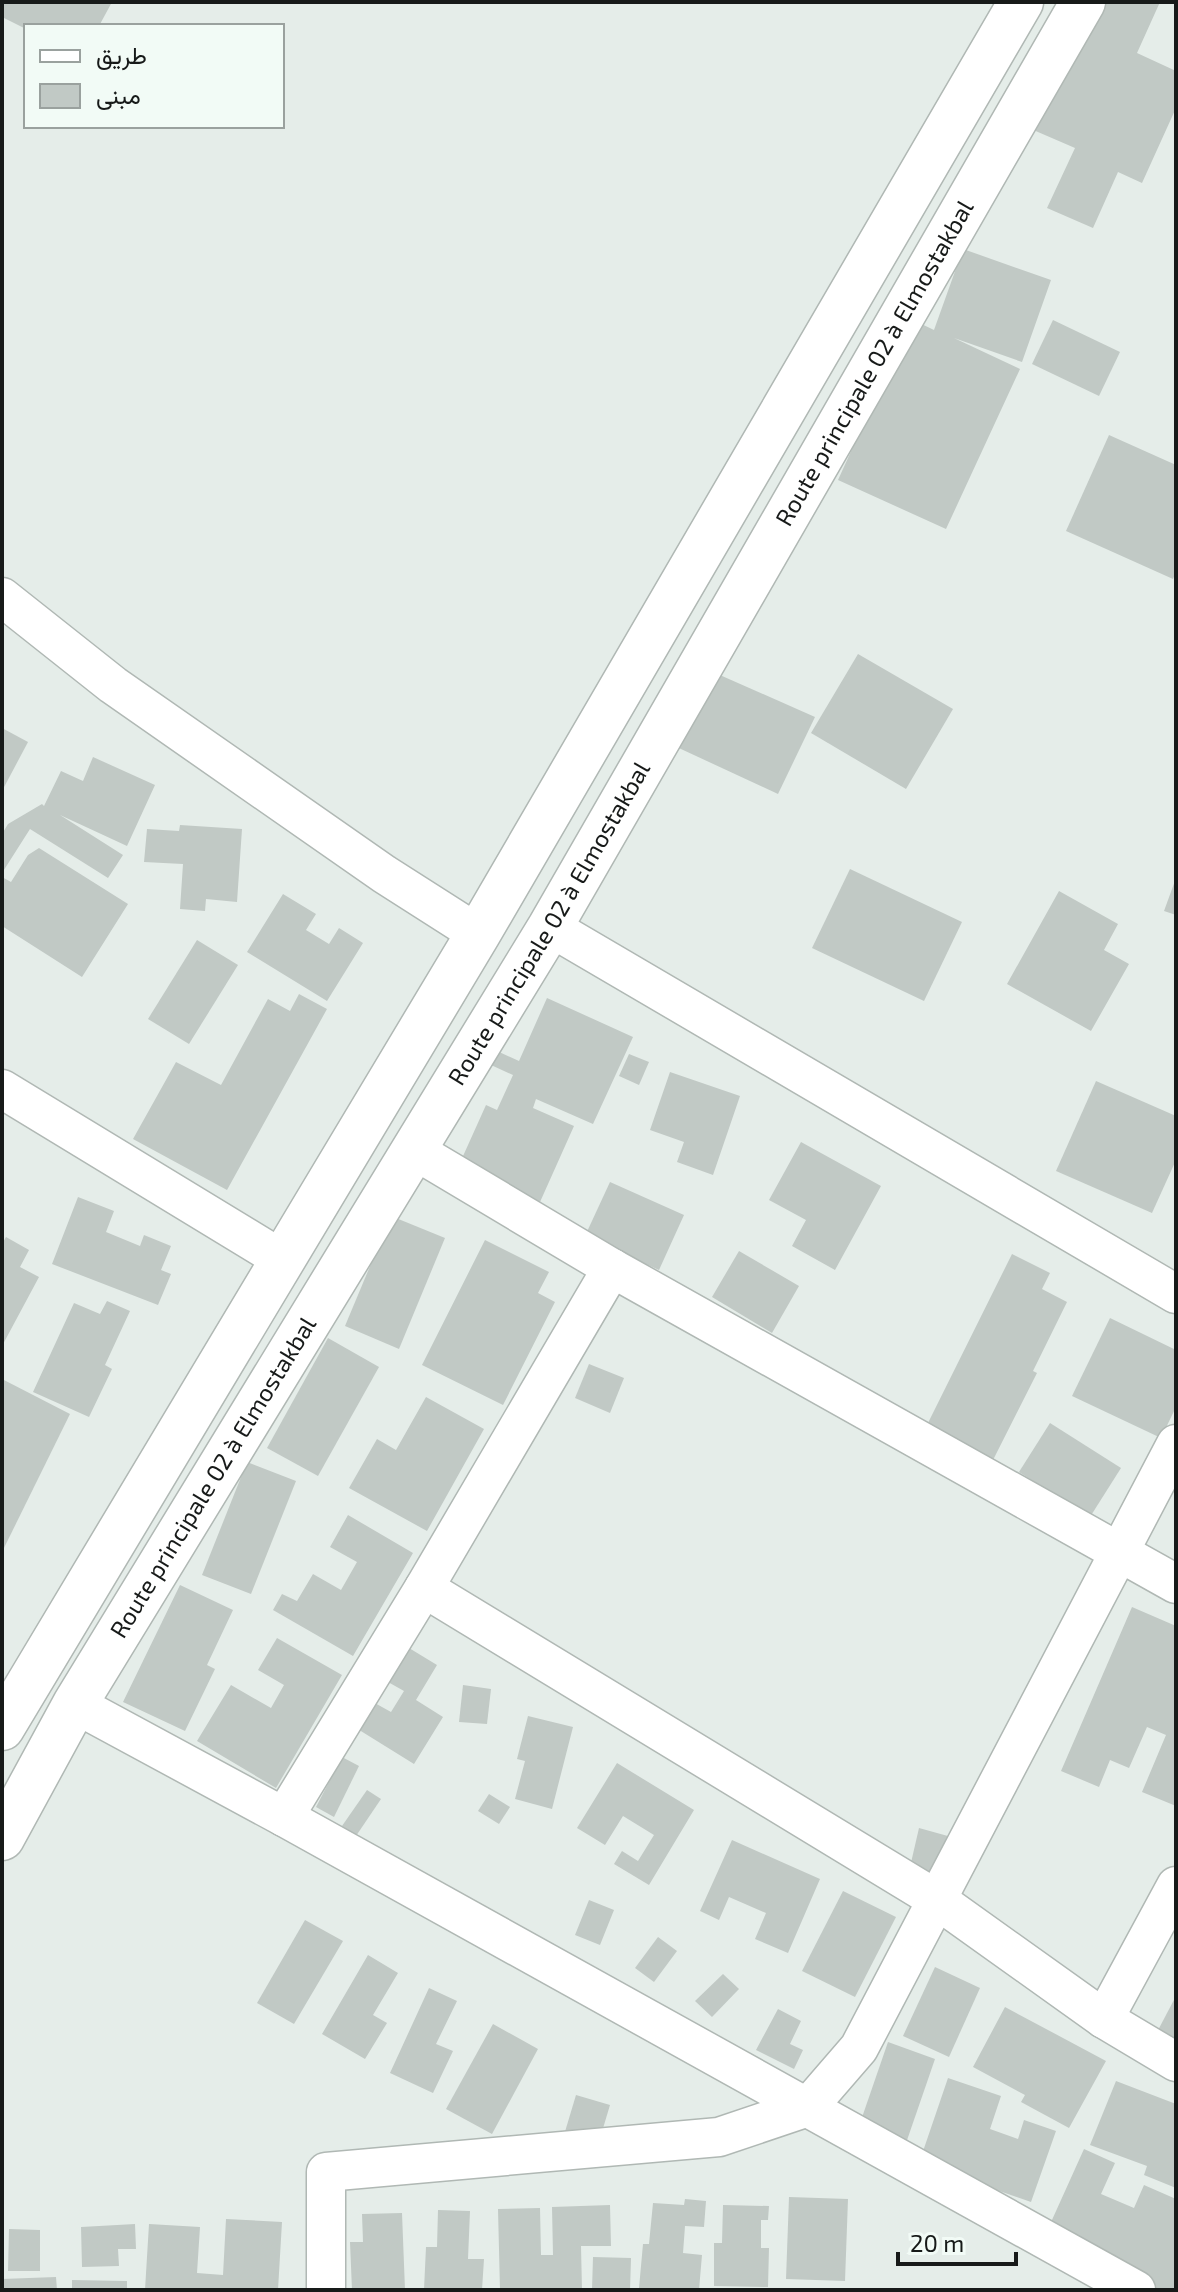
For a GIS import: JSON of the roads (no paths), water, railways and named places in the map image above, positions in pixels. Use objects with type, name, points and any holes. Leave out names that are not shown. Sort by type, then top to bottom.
[{"type":"main road","points":[[2,1726],[478,934],[1021,2]]},
{"type":"main road","name":"Route principale 02 à Elmostakbal","points":[[2,1838],[75,1704],[550,927],[1083,2]]},
{"type":"street","points":[[2,597],[113,685],[384,874],[478,934]]},
{"type":"street","points":[[550,927],[1176,1294]]},
{"type":"street","points":[[2,1089],[283,1260]]},
{"type":"street","points":[[414,1150],[612,1268],[1176,1584]]},
{"type":"street","points":[[284,1817],[424,1588],[612,1268]]},
{"type":"street","points":[[326,2290],[326,2172],[719,2137],[808,2107],[859,2048],[1176,1444]]},
{"type":"street","points":[[424,1588],[936,1899],[1104,2019],[1176,2062]]},
{"type":"street","points":[[75,1704],[1136,2290]]},
{"type":"street","points":[[1104,2019],[1176,1886]]}]
